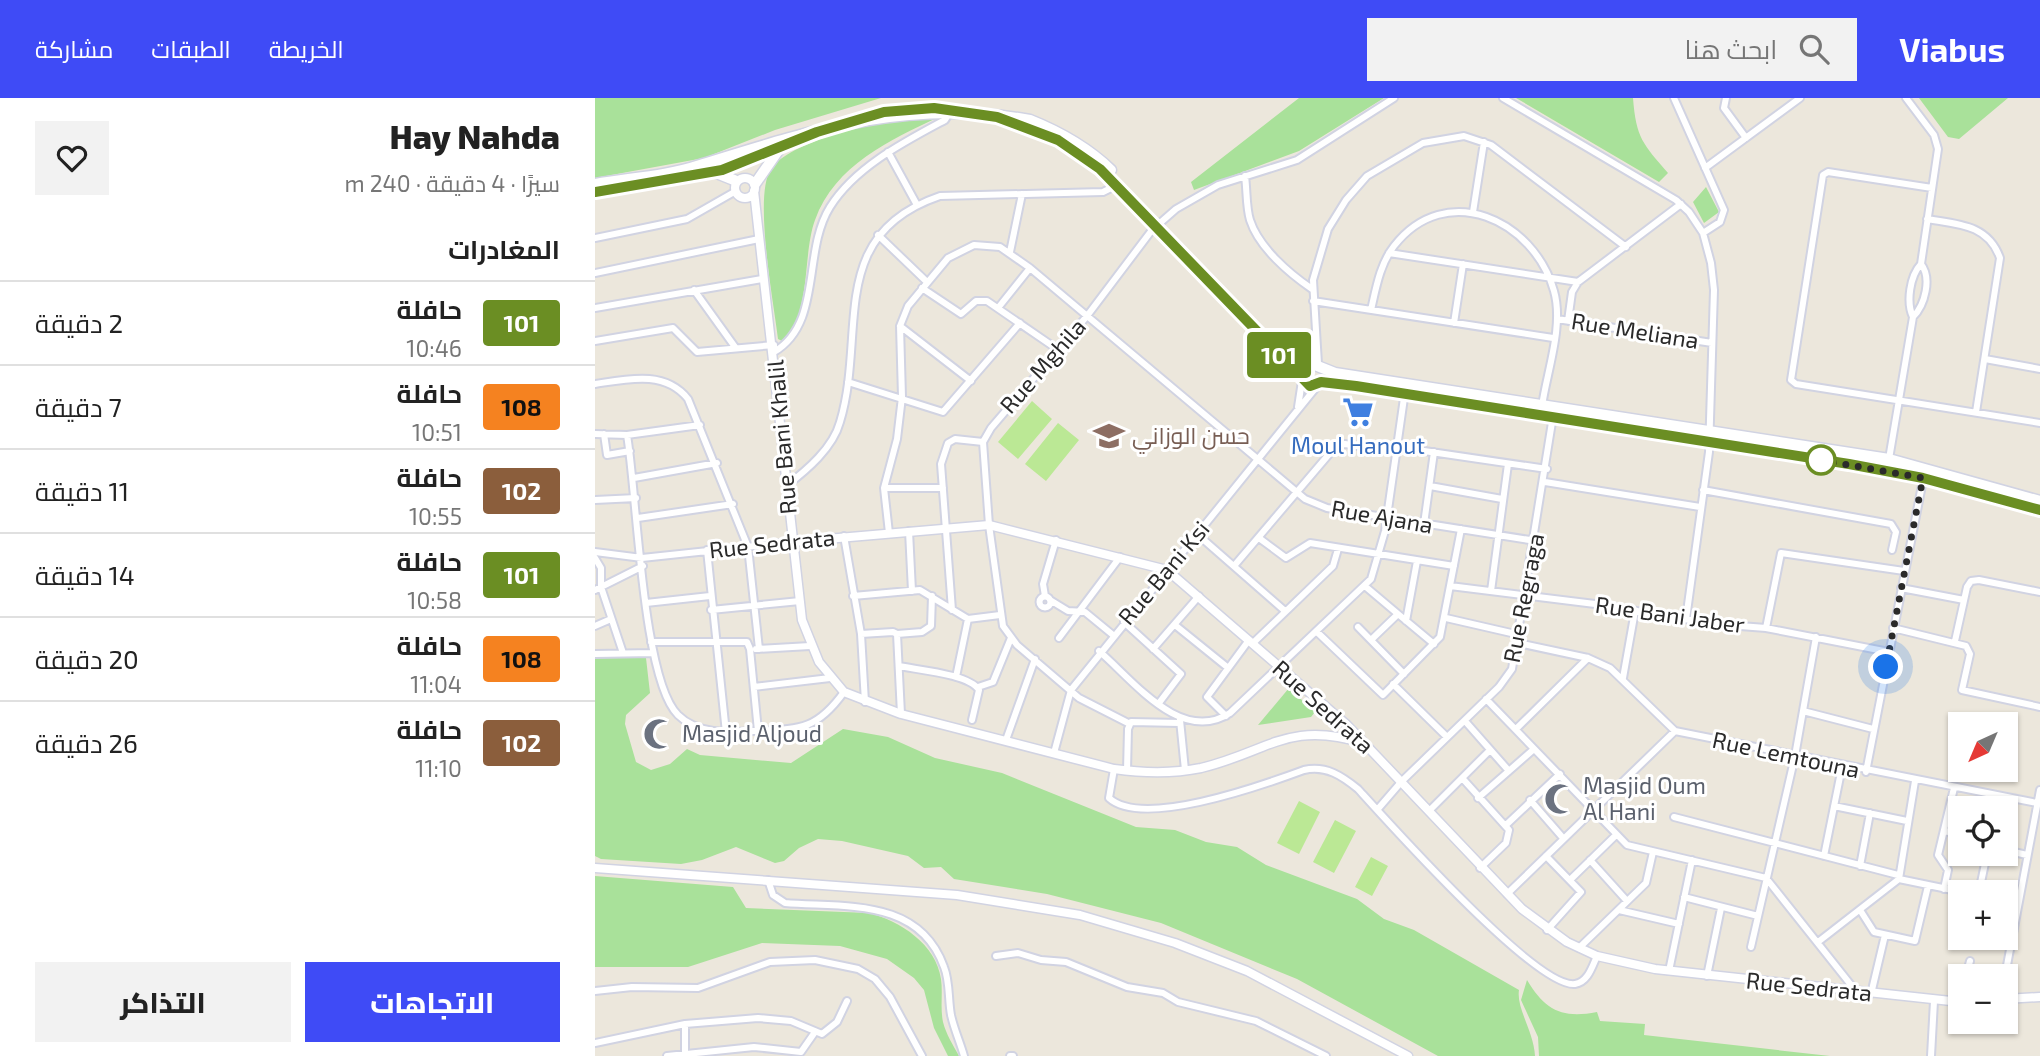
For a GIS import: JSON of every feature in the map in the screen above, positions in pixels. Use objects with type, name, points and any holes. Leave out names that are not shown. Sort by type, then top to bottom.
[{"type":"main road","points":[[595,192],[713,172],[735,159],[745,148],[870,107],[911,100],[987,107],[1042,125],[1086,149],[1113,172],[1250,327],[1310,386],[1319,383],[1405,390],[1542,406],[1924,473],[2040,500]]},
{"type":"main road","points":[[595,184],[735,159],[884,112],[950,109],[997,117],[1048,136],[1089,159],[1159,224],[1271,340],[1317,362],[1405,390],[1553,416],[1889,460],[2040,510]]},
{"type":"main road","points":[[754,186],[782,145]]},
{"type":"main road","points":[[713,172],[735,185]]},
{"type":"main road","points":[[1301,377],[1303,366],[1317,362]]},
{"type":"main road","points":[[1317,362],[1319,383]]},
{"type":"street","name":"Rue Mghila","points":[[983,442],[991,428],[1087,316],[1159,224],[1195,196],[1245,176],[1297,160],[1394,98]]},
{"type":"street","points":[[1503,98],[1681,204],[1703,233],[1713,275],[1709,437],[1686,619]]},
{"type":"street","points":[[1674,98],[1724,213],[1720,222],[1703,233]]},
{"type":"street","points":[[1726,98],[1724,108],[1746,138]]},
{"type":"street","points":[[1705,169],[1800,98]]},
{"type":"street","points":[[1906,98],[1938,144],[1921,264],[1915,273],[1911,289],[1909,308],[1913,317]]},
{"type":"street","points":[[595,341],[673,328],[697,352],[735,347],[773,349],[786,345],[801,323],[815,247],[830,208],[860,175],[888,152],[945,120],[950,109]]},
{"type":"street","points":[[1317,362],[1312,289],[1319,251],[1328,229],[1352,191],[1367,176],[1412,147],[1433,139],[1464,136],[1483,142],[1527,170],[1626,247]]},
{"type":"street","points":[[1473,212],[1483,142]]},
{"type":"street","points":[[888,152],[917,205]]},
{"type":"street","points":[[735,159],[735,185],[757,211]]},
{"type":"street","name":"Rue Bani Khalil","points":[[735,159],[751,170],[754,186],[762,279],[773,349],[800,601],[810,646],[830,678],[844,692],[865,702],[901,713],[1128,771],[1185,770],[1213,764],[1281,738],[1302,734],[1325,733],[1366,744]]},
{"type":"street","points":[[1932,188],[1828,172],[1823,174],[1791,376],[1794,383],[2040,423]]},
{"type":"street","points":[[1245,176],[1254,230],[1288,270],[1312,289]]},
{"type":"street","points":[[595,238],[687,219],[743,178],[754,186],[743,197]]},
{"type":"street","points":[[786,486],[804,473],[833,438],[840,424],[848,382],[855,289],[867,252],[878,235],[917,205],[954,194],[1103,192],[1117,185]]},
{"type":"street","points":[[889,533],[884,488],[897,439],[902,397],[900,326],[908,306],[949,258],[974,245],[990,244],[1010,252],[1022,194]]},
{"type":"street","points":[[1568,321],[1572,292],[1579,282],[1681,204]]},
{"type":"street","points":[[1371,310],[1380,272],[1389,253],[1408,231],[1445,214],[1473,212],[1493,218],[1519,236],[1549,277],[1556,299],[1557,319],[1542,406]]},
{"type":"street","points":[[1927,219],[1975,227],[1999,254],[1976,412]]},
{"type":"street","points":[[878,235],[925,285],[961,314],[982,299],[1057,349]]},
{"type":"street","points":[[595,273],[758,239]]},
{"type":"street","name":"Rue Ajana","points":[[1010,252],[1297,494],[1327,508],[1536,541]]},
{"type":"street","points":[[1389,253],[1579,282]]},
{"type":"street","points":[[1454,323],[1463,264]]},
{"type":"street","points":[[1889,460],[1913,317],[1923,303],[1927,279],[1921,264]]},
{"type":"street","points":[[998,308],[1030,268]]},
{"type":"street","points":[[595,308],[762,279]]},
{"type":"street","points":[[694,290],[735,347]]},
{"type":"street","points":[[1313,301],[1553,338]]},
{"type":"street","name":"Rue Meliana","points":[[1557,319],[1712,343]]},
{"type":"street","points":[[848,382],[943,412],[1020,323]]},
{"type":"street","points":[[900,326],[971,381]]},
{"type":"street","points":[[1985,359],[2040,369]]},
{"type":"street","name":"Rue Bani Ksi","points":[[1298,407],[1301,377]]},
{"type":"street","points":[[595,384],[647,378],[669,383],[683,392],[717,463],[748,547],[759,649]]},
{"type":"street","name":"Rue Bani Ksi","points":[[1054,753],[1071,690],[1099,651],[1319,383]]},
{"type":"street","points":[[952,610],[948,527],[941,464],[948,443],[961,438],[983,442],[989,525],[1000,615],[1011,638],[1084,702],[1130,724],[1200,722],[1226,716],[1366,587],[1380,555],[1405,390]]},
{"type":"street","name":"Rue Regraga","points":[[1377,810],[1402,781],[1465,721],[1512,670],[1527,597],[1553,416]]},
{"type":"street","points":[[595,434],[627,435],[701,425]]},
{"type":"street","points":[[604,434],[607,455],[630,451]]},
{"type":"street","points":[[627,435],[651,642],[666,697],[678,716],[691,725],[726,733],[811,725],[831,710],[844,692]]},
{"type":"street","points":[[1234,566],[1339,444],[1434,452],[1547,469]]},
{"type":"street","points":[[1424,524],[1434,452]]},
{"type":"street","points":[[634,478],[717,463]]},
{"type":"street","points":[[1491,591],[1508,464]]},
{"type":"street","points":[[1866,772],[1924,473]]},
{"type":"street","points":[[1545,482],[1700,507]]},
{"type":"street","points":[[1430,486],[1502,499]]},
{"type":"street","points":[[884,488],[943,488]]},
{"type":"street","points":[[1703,490],[1891,524],[1896,532],[1892,550]]},
{"type":"street","points":[[595,500],[636,498]]},
{"type":"street","points":[[638,517],[733,504]]},
{"type":"street","name":"Rue Sedrata","points":[[595,552],[642,558],[844,536],[989,525],[1167,570],[1366,744],[1507,894],[1547,930],[1579,948],[1597,956],[1669,971],[1948,1001]]},
{"type":"street","points":[[1317,632],[1383,695],[1440,637],[1446,618],[1461,530]]},
{"type":"street","points":[[909,531],[912,591]]},
{"type":"street","points":[[1197,534],[1285,611]]},
{"type":"street","points":[[844,536],[861,634],[865,702]]},
{"type":"street","points":[[1259,538],[1286,558],[1310,543],[1338,550],[1454,566]]},
{"type":"street","points":[[1056,540],[1043,584],[1047,598],[1068,611],[1088,614],[1113,635]]},
{"type":"street","points":[[706,550],[726,733]]},
{"type":"street","points":[[1226,716],[1206,697],[1227,673],[1227,667],[1251,641],[1333,566],[1338,550]]},
{"type":"street","points":[[1766,628],[1781,553],[1904,571]]},
{"type":"street","points":[[1059,638],[1120,557]]},
{"type":"street","points":[[595,558],[602,575],[598,588],[623,653]]},
{"type":"street","points":[[1406,621],[1417,561]]},
{"type":"street","points":[[598,588],[643,566]]},
{"type":"street","points":[[1955,641],[1968,583],[1975,579],[2040,592]]},
{"type":"street","name":"Rue Bani Jaber","points":[[1450,586],[1766,628],[1889,652]]},
{"type":"street","points":[[1366,587],[1434,644]]},
{"type":"street","points":[[1901,588],[1964,600]]},
{"type":"street","points":[[853,596],[923,591],[968,619],[1000,615]]},
{"type":"street","points":[[646,603],[710,596]]},
{"type":"street","points":[[861,634],[922,632],[931,626],[932,596]]},
{"type":"street","points":[[1153,649],[1199,596]]},
{"type":"street","points":[[711,610],[800,601]]},
{"type":"street","points":[[1623,678],[1635,611]]},
{"type":"street","points":[[1371,640],[1398,614]]},
{"type":"street","points":[[1446,618],[1520,635]]},
{"type":"street","points":[[595,626],[611,619]]},
{"type":"street","points":[[955,677],[968,619]]},
{"type":"street","points":[[1124,622],[1181,674],[1159,703]]},
{"type":"street","points":[[1175,625],[1227,667]]},
{"type":"street","points":[[1358,626],[1404,674]]},
{"type":"street","points":[[1893,628],[1955,641],[1966,646],[1970,651],[1962,690],[2040,707]]},
{"type":"street","points":[[897,634],[901,713]]},
{"type":"street","points":[[1751,947],[1795,755],[1816,637]]},
{"type":"street","points":[[899,666],[955,677],[978,687],[993,682],[1011,638]]},
{"type":"street","points":[[651,642],[744,641],[750,649],[758,731]]},
{"type":"street","points":[[1507,894],[1675,731],[1661,721],[1623,678],[1588,659],[1518,643]]},
{"type":"street","points":[[750,649],[810,646]]},
{"type":"street","points":[[1099,651],[1180,721],[1185,770]]},
{"type":"street","points":[[595,654],[653,653]]},
{"type":"street","points":[[1006,740],[1035,659]]},
{"type":"street","points":[[1517,729],[1588,659]]},
{"type":"street","points":[[754,687],[830,678]]},
{"type":"street","points":[[1393,684],[1447,737]]},
{"type":"street","points":[[972,720],[978,687]]},
{"type":"street","points":[[1486,699],[1616,835],[1633,847],[1766,878],[1856,992]]},
{"type":"street","points":[[1803,711],[1873,729]]},
{"type":"street","points":[[1465,721],[1509,771]]},
{"type":"street","points":[[1128,771],[1130,724]]},
{"type":"street","name":"Rue Lemtouna","points":[[1675,731],[1866,772],[2037,803]]},
{"type":"street","points":[[1478,798],[1534,749]]},
{"type":"street","points":[[1429,811],[1490,750]]},
{"type":"street","points":[[1824,856],[1842,766]]},
{"type":"street","points":[[1114,769],[1109,798],[1126,804],[1164,806],[1221,799],[1316,768],[1344,777],[1478,915],[1542,969],[1567,984],[1576,984],[1587,976],[1597,956]]},
{"type":"street","points":[[1506,825],[1560,774]]},
{"type":"street","points":[[1463,779],[1506,825],[1508,840],[1480,868]]},
{"type":"street","points":[[1818,942],[1899,877],[1915,781]]},
{"type":"street","points":[[1944,889],[1948,870],[1938,855],[1954,789]]},
{"type":"street","points":[[2018,900],[2040,790]]},
{"type":"street","points":[[1530,800],[1563,838]]},
{"type":"street","points":[[1834,806],[1907,821]]},
{"type":"street","points":[[1860,866],[1870,814]]},
{"type":"street","points":[[1674,817],[1948,890]]},
{"type":"street","points":[[1570,879],[1616,835]]},
{"type":"street","points":[[1579,948],[1646,883],[1653,852]]},
{"type":"street","points":[[2018,853],[2027,855]]},
{"type":"street","points":[[1546,856],[1581,894],[1547,930]]},
{"type":"street","points":[[1590,860],[1627,901]]},
{"type":"street","points":[[1669,971],[1692,860]]},
{"type":"street","points":[[595,868],[988,899],[1112,923],[1247,971],[1406,1055]]},
{"type":"street","points":[[768,880],[775,898],[785,903],[876,908],[895,915],[917,929],[933,946],[944,966],[952,1020],[964,1056]]},
{"type":"street","points":[[1860,910],[1871,929],[1885,935],[1915,941],[1928,886]]},
{"type":"street","points":[[1684,897],[1758,916]]},
{"type":"street","points":[[1707,976],[1721,908]]},
{"type":"street","points":[[1619,909],[1679,924]]},
{"type":"street","points":[[1871,994],[1885,935]]},
{"type":"street","points":[[996,956],[1018,953],[1036,959],[1066,962],[1118,985],[1163,993],[1178,1002],[1256,1021],[1326,1056]]},
{"type":"street","points":[[595,991],[632,986],[698,988],[716,984],[770,962],[815,960],[858,969],[875,979],[890,997],[922,1056]]},
{"type":"street","points":[[2018,998],[2040,997]]},
{"type":"street","points":[[595,1043],[685,1024],[766,1018],[791,1021],[820,1034],[827,1032],[837,1022],[847,1001]]},
{"type":"street","points":[[1931,1056],[1934,1001]]},
{"type":"street","points":[[685,1024],[685,1053]]},
{"type":"street","points":[[667,1056],[762,1047],[801,1052],[815,1032]]},
{"type":"green space","points":[[595,98],[881,98],[775,130],[704,158],[595,178]]},
{"type":"green space","points":[[1299,98],[1384,98],[1299,151],[1194,190],[1191,182]]},
{"type":"green space","points":[[1516,98],[1633,98],[1636,123],[1642,140],[1668,173],[1659,182]]},
{"type":"green space","points":[[1919,98],[2008,98],[1959,139],[1948,137]]},
{"type":"green space","points":[[904,116],[939,117],[866,156],[836,184],[815,220],[798,316],[782,341],[778,339],[764,225],[766,182],[771,169],[795,150],[813,142]]},
{"type":"green space","points":[[1706,187],[1719,212],[1704,223],[1693,202]]},
{"type":"green space","points":[[1032,401],[1052,419],[1018,459],[998,442]]},
{"type":"green space","points":[[1058,423],[1079,440],[1046,481],[1025,464]]},
{"type":"green space","points":[[595,658],[646,658],[650,693],[626,715],[625,724],[636,762],[651,770],[670,764],[687,749],[700,755],[791,763],[843,729],[888,737],[935,758],[1002,773],[1136,827],[1175,830],[1206,842],[1237,847],[1266,865],[1357,899],[1384,919],[1414,930],[1519,990],[1520,1005],[1532,1038],[1535,1056],[1438,1056],[1297,979],[1161,923],[1047,894],[954,879],[941,867],[924,868],[908,856],[842,841],[818,839],[799,848],[784,861],[775,863],[736,847],[702,860],[681,864],[601,859],[595,856]]},
{"type":"green space","points":[[1289,688],[1315,712],[1311,717],[1258,725]]},
{"type":"green space","points":[[1299,801],[1320,812],[1299,854],[1277,843]]},
{"type":"green space","points":[[1335,820],[1356,831],[1334,873],[1313,862]]},
{"type":"green space","points":[[1371,857],[1388,866],[1372,896],[1355,887]]},
{"type":"green space","points":[[595,876],[733,887],[746,908],[869,913],[893,922],[915,936],[938,966],[942,984],[943,1022],[959,1056],[948,1056],[934,1028],[924,990],[914,978],[887,959],[840,946],[762,943],[688,967],[595,967]]},
{"type":"green space","points":[[1527,980],[1541,999],[1556,1010],[1574,1014],[1597,1012],[1600,1021],[1645,1024],[1644,1035],[1830,1056],[1539,1056],[1538,1037],[1521,1000]]},
{"type":"bus line","name":"101","points":[[595,192],[722,170],[817,132],[869,115],[917,108],[982,113],[1048,136],[1076,151],[1100,169],[1146,214],[1250,327],[1300,373],[1302,381],[1310,386],[1321,382],[1356,386],[1849,464],[1923,478],[2040,510]]},
{"type":"place","name":"Moul Hanout","points":[[1358,412]]},
{"type":"place","name":"حسن الوزاني","points":[[1109,436]]},
{"type":"place","name":"Masjid Aljoud","points":[[659,734]]},
{"type":"place","name":"Masjid Oum Al Hani","points":[[1560,799]]},
{"type":"route","points":[[1821,460],[1923,478],[1886,667]]}]
